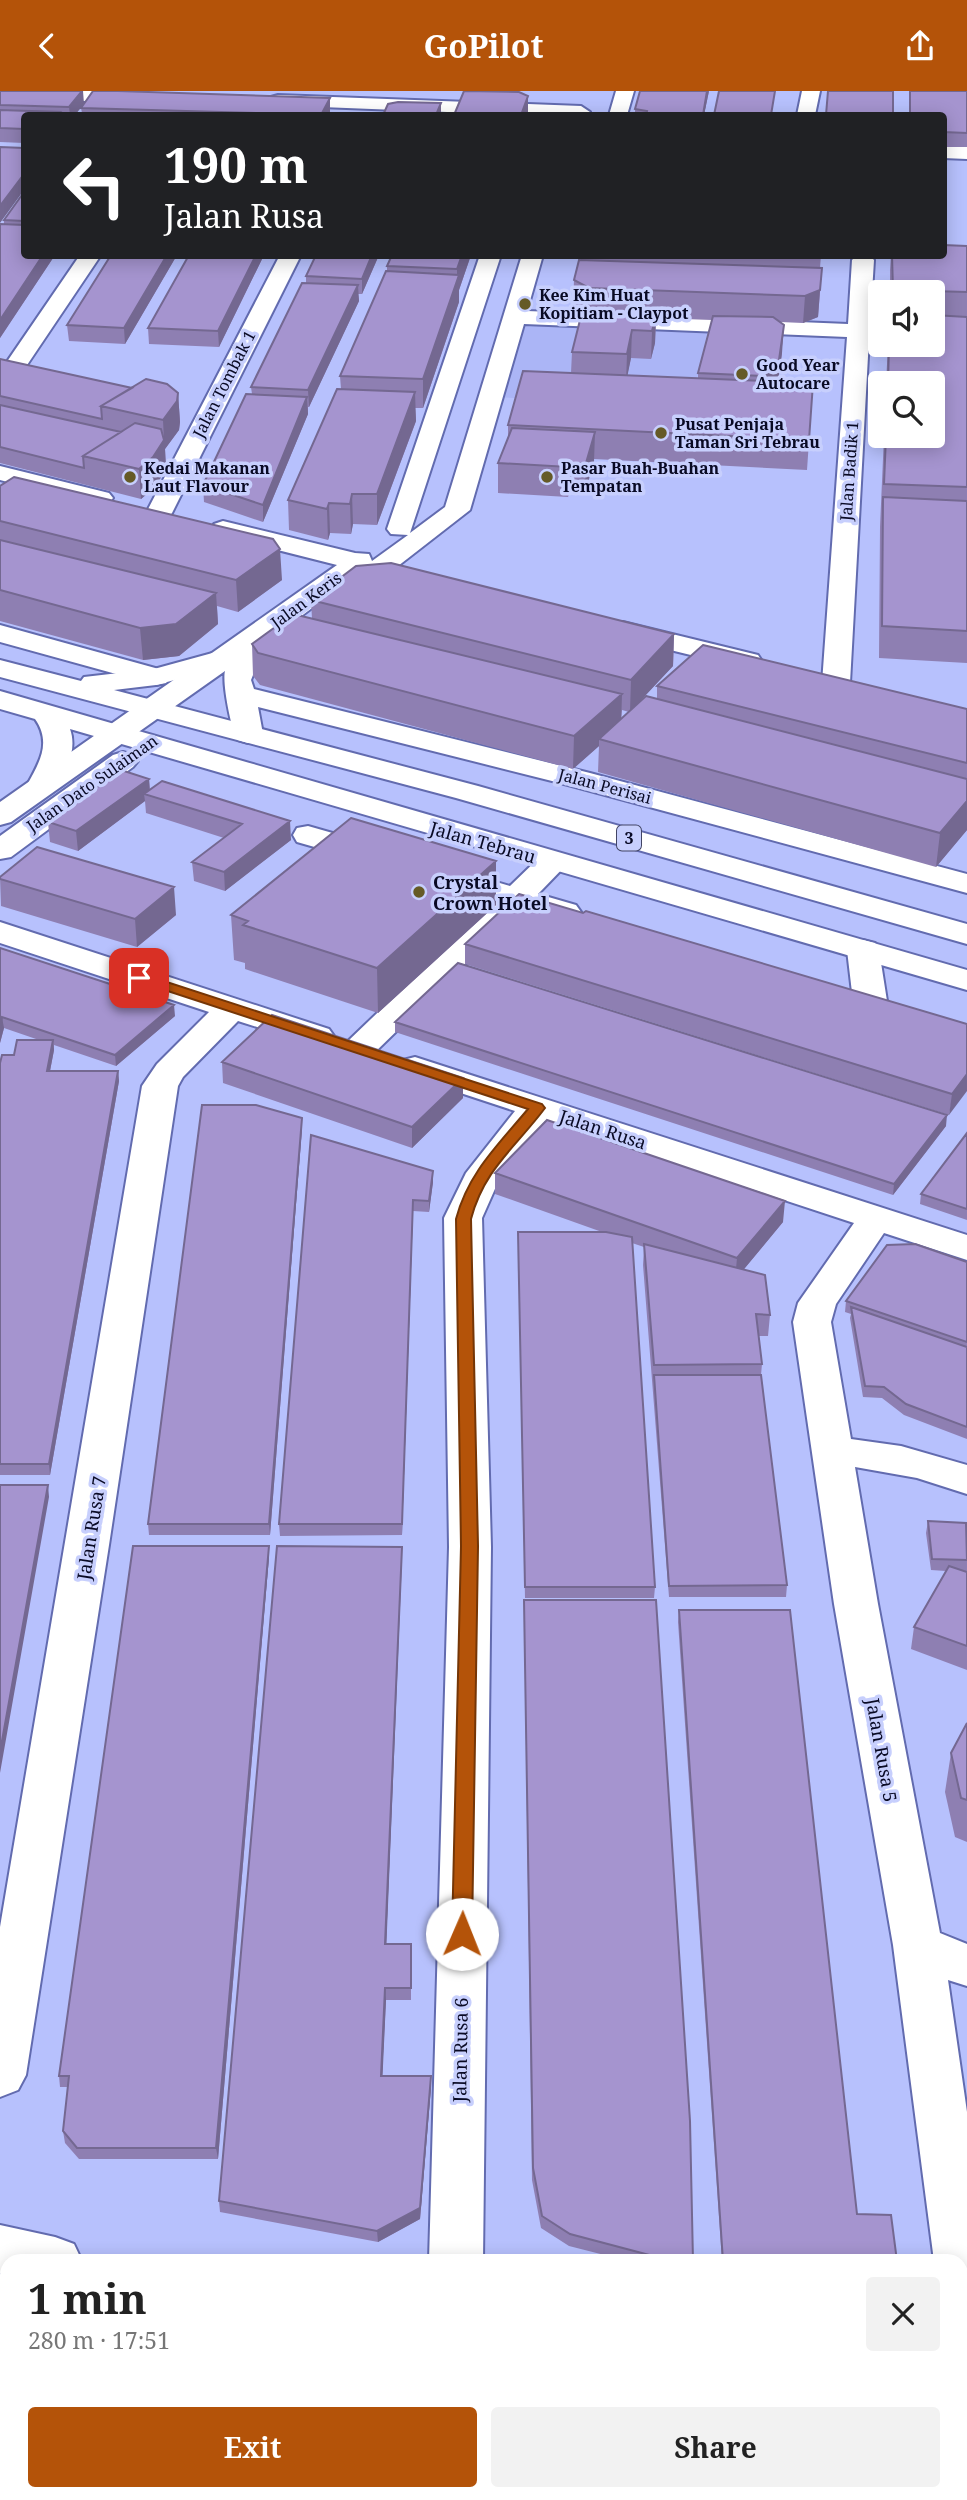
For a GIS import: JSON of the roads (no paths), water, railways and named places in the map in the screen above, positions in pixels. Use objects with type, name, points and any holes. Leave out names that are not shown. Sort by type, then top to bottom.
[{"type":"main road","points":[[581,112],[587,91]]},
{"type":"main road","points":[[619,112],[625,91]]},
{"type":"main road","points":[[807,112],[811,91]]},
{"type":"main road","points":[[0,92],[164,97]]},
{"type":"main road","points":[[258,101],[364,110],[480,112]]},
{"type":"main road","points":[[947,152],[967,153]]},
{"type":"main road","points":[[41,371],[8,364],[88,259]]},
{"type":"main road","name":"Jalan Tombak 1","points":[[139,508],[289,259]]},
{"type":"main road","points":[[401,529],[490,259]]},
{"type":"main road","name":"Jalan Keris","points":[[154,709],[227,657],[457,510],[532,259]]},
{"type":"main road","name":"Jalan Badik 1","points":[[862,259],[868,321]]},
{"type":"main road","points":[[515,317],[868,332]]},
{"type":"main road","name":"Jalan Badik 1","points":[[835,683],[868,342]]},
{"type":"main road","points":[[0,473],[405,576]]},
{"type":"main road","name":"Jalan Keris","points":[[248,734],[242,694],[237,680],[239,671],[245,664],[368,565],[401,529],[436,506],[462,498]]},
{"type":"main road","points":[[594,623],[769,666]]},
{"type":"main road","points":[[0,633],[156,677]]},
{"type":"main road","points":[[61,684],[156,677],[227,657]]},
{"type":"main road","name":"3","points":[[0,668],[467,792],[967,934]]},
{"type":"main road","name":"Jalan Perisai","points":[[242,694],[579,779],[967,884]]},
{"type":"main road","name":"Jalan Tebrau","points":[[0,700],[967,980]]},
{"type":"main road","name":"Jalan Dato Sulaiman","points":[[0,816],[154,709]]},
{"type":"main road","points":[[42,785],[60,740],[58,727],[46,714]]},
{"type":"main road","name":"Jalan Dato Sulaiman","points":[[0,850],[186,717]]},
{"type":"main road","points":[[308,835],[595,921]]},
{"type":"main road","points":[[359,1049],[553,862]]},
{"type":"main road","name":"Jalan Rusa","points":[[0,932],[967,1248]]},
{"type":"main road","points":[[863,950],[869,1001]]},
{"type":"main road","name":"Jalan Rusa 7","points":[[0,2075],[88,1545],[160,1086],[169,1071],[232,1008]]},
{"type":"main road","name":"Jalan Rusa 6","points":[[456,2254],[470,1546],[463,1219],[470,1194],[481,1174],[537,1108]]},
{"type":"main road","name":"Jalan Rusa 5","points":[[876,1218],[817,1303],[812,1322],[856,1604],[918,1945],[961,2254]]},
{"type":"main road","points":[[832,1453],[871,1454],[926,1464],[967,1480]]},
{"type":"main road","points":[[918,1945],[967,1966]]},
{"type":"main road","points":[[0,2249],[23,2254]]},
{"type":"place","name":"Kee Kim Huat Kopitiam - Claypot","points":[[525,304]]},
{"type":"place","name":"Good Year Autocare","points":[[742,374]]},
{"type":"place","name":"Pusat Penjaja Taman Sri Tebrau","points":[[661,433]]},
{"type":"place","name":"Kedai Makanan Laut Flavour","points":[[130,477]]},
{"type":"place","name":"Pasar Buah-Buahan Tempatan","points":[[547,477]]},
{"type":"place","name":"Crystal Crown Hotel","points":[[419,892]]}]
